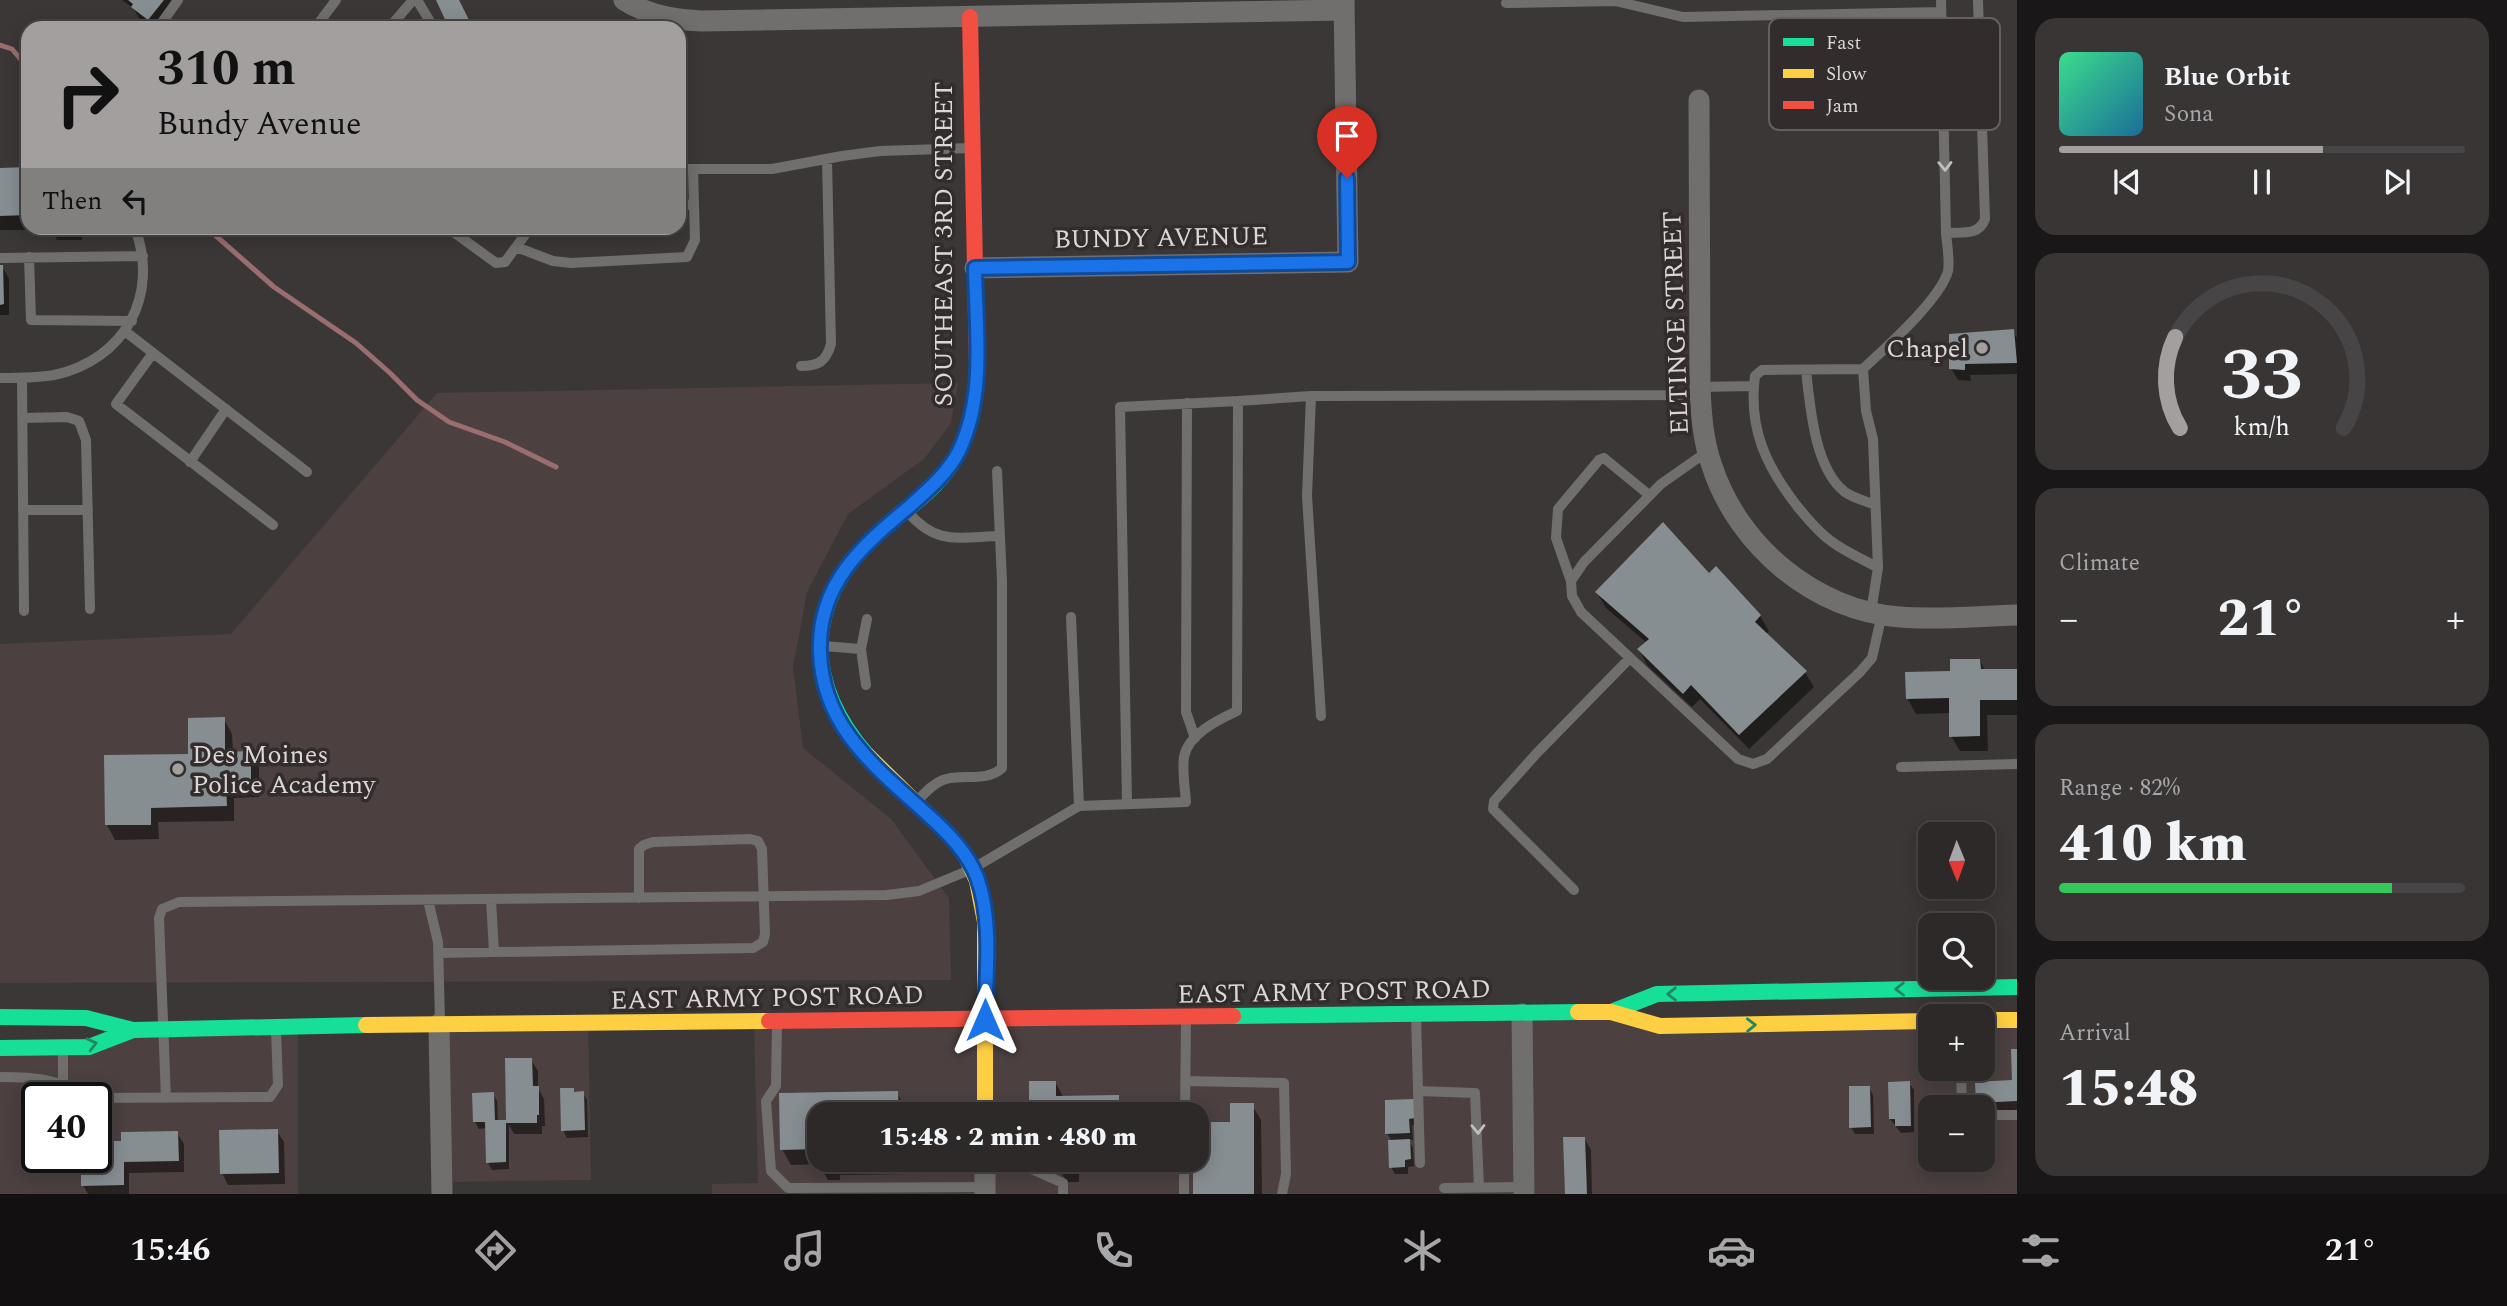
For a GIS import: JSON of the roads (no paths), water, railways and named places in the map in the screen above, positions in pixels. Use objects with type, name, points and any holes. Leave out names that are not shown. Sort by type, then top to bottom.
[{"type":"main road","name":"SOUTHEAST 3RD STREET","points":[[970,17],[977,379],[975,406],[957,454],[942,477],[855,555],[840,576],[829,599],[820,646],[822,677],[841,725],[859,750],[945,831],[965,854],[983,898],[985,1102]]},
{"type":"main road","name":"EAST ARMY POST ROAD","points":[[1611,1012],[1657,994],[2017,987]]},
{"type":"main road","name":"EAST ARMY POST ROAD","points":[[0,1017],[86,1018],[133,1030],[439,1024],[1611,1012],[1660,1026],[1918,1021]]},
{"type":"main road","points":[[1995,1020],[2017,1020]]},
{"type":"main road","name":"EAST ARMY POST ROAD","points":[[0,1048],[89,1047],[133,1030]]},
{"type":"street","points":[[624,0],[651,13],[676,20],[701,21],[970,17],[1344,5]]},
{"type":"street","name":"BUNDY AVENUE","points":[[975,268],[1348,262],[1344,5]]},
{"type":"street","name":"ELTINGE STREET","points":[[1699,100],[1701,391],[1704,435],[1724,496],[1740,523],[1761,549],[1785,571],[1813,590],[1840,602],[1900,617],[2017,615]]},
{"type":"street","points":[[1522,1014],[1524,1190]]},
{"type":"street","points":[[439,1024],[442,1194]]},
{"type":"street","points":[[985,1172],[985,1191]]},
{"type":"lane","points":[[163,21],[178,0]]},
{"type":"lane","points":[[320,21],[336,0]]},
{"type":"lane","points":[[396,21],[415,0],[429,21]]},
{"type":"lane","points":[[1941,0],[1941,18]]},
{"type":"lane","points":[[1978,0],[1979,18]]},
{"type":"lane","points":[[1506,3],[1635,2],[1683,17],[1941,12]]},
{"type":"lane","points":[[1878,568],[1830,541],[1807,518],[1777,480],[1759,442],[1754,412],[1755,376],[1762,370],[1863,369],[1924,307],[1945,279],[1949,268],[1944,130]]},
{"type":"lane","points":[[1946,233],[1976,232],[1982,226],[1982,130]]},
{"type":"lane","points":[[686,169],[772,169],[880,151],[973,148]]},
{"type":"lane","points":[[801,366],[816,366],[823,362],[831,344],[827,159]]},
{"type":"lane","points":[[516,247],[554,261],[570,263],[687,257],[695,240],[693,169]]},
{"type":"lane","points":[[686,205],[694,204]]},
{"type":"lane","points":[[0,378],[55,374],[77,368],[126,332],[143,291],[143,256],[137,235]]},
{"type":"lane","points":[[462,235],[496,263],[505,262],[525,235]]},
{"type":"lane","points":[[0,258],[143,256]]},
{"type":"lane","points":[[29,257],[30,320],[132,321]]},
{"type":"lane","points":[[126,332],[307,472]]},
{"type":"lane","points":[[153,353],[116,404],[273,526]]},
{"type":"lane","points":[[1649,495],[1604,458],[1599,460],[1558,509],[1556,538],[1571,581],[1572,596],[1581,611],[1738,759],[1754,764],[1767,759],[1872,659],[1878,568],[1873,439],[1866,411],[1863,369]]},
{"type":"lane","points":[[1806,370],[1815,437],[1828,469],[1845,492],[1875,505]]},
{"type":"lane","points":[[22,378],[24,611]]},
{"type":"lane","points":[[1127,804],[1120,407],[1311,396],[1701,391],[1754,386]]},
{"type":"lane","points":[[1311,396],[1307,496],[1321,716]]},
{"type":"lane","points":[[166,1098],[159,918],[162,909],[179,902],[887,895],[919,891],[972,869],[1079,806],[1186,802],[1184,756],[1195,738],[1214,722],[1237,711],[1238,401]]},
{"type":"lane","points":[[1187,403],[1186,712],[1195,738]]},
{"type":"lane","points":[[190,462],[226,410]]},
{"type":"lane","points":[[23,418],[67,417],[79,421],[86,440],[90,609]]},
{"type":"lane","points":[[1571,581],[1584,562],[1649,495],[1708,451]]},
{"type":"lane","points":[[915,803],[931,786],[945,779],[992,775],[1002,768],[998,471]]},
{"type":"lane","points":[[906,509],[919,526],[929,533],[948,538],[1000,536]]},
{"type":"lane","points":[[23,510],[88,510]]},
{"type":"lane","points":[[1071,617],[1079,806]]},
{"type":"lane","points":[[866,685],[861,649],[867,619]]},
{"type":"lane","points":[[820,646],[861,649]]},
{"type":"lane","points":[[1574,890],[1493,809],[1494,801],[1630,658]]},
{"type":"lane","points":[[1901,767],[2017,764]]},
{"type":"lane","points":[[439,953],[752,948],[764,942],[762,849],[758,842],[750,839],[653,842],[644,845],[639,849],[639,898]]},
{"type":"lane","points":[[428,900],[439,953],[439,1024]]},
{"type":"lane","points":[[491,900],[494,952]]},
{"type":"lane","points":[[1416,1015],[1420,1163]]},
{"type":"lane","points":[[1185,1102],[1186,1017]]},
{"type":"lane","points":[[777,1021],[776,1086],[766,1101],[771,1171],[788,1191],[985,1191]]},
{"type":"lane","points":[[112,1098],[270,1097],[278,1085],[276,1028]]},
{"type":"lane","points":[[63,1048],[63,1082]]},
{"type":"lane","points":[[0,1077],[35,1077],[55,1082]]},
{"type":"lane","points":[[1186,1081],[1284,1083],[1286,1174],[1282,1194]]},
{"type":"lane","points":[[1418,1091],[1475,1093],[1479,1187]]},
{"type":"lane","points":[[1995,1115],[2017,1115]]},
{"type":"lane","points":[[1038,1172],[1063,1183],[1063,1194]]},
{"type":"lane","points":[[1184,1172],[1184,1194]]},
{"type":"lane","points":[[1444,1188],[1524,1190]]},
{"type":"waterway","points":[[0,45],[12,49],[21,60]]},
{"type":"waterway","points":[[215,235],[274,287],[356,343],[417,400],[449,422],[505,442],[556,467]]},
{"type":"place","name":"Chapel","points":[[1982,348]]},
{"type":"place","name":"Des Moines Police Academy","points":[[178,769]]}]
